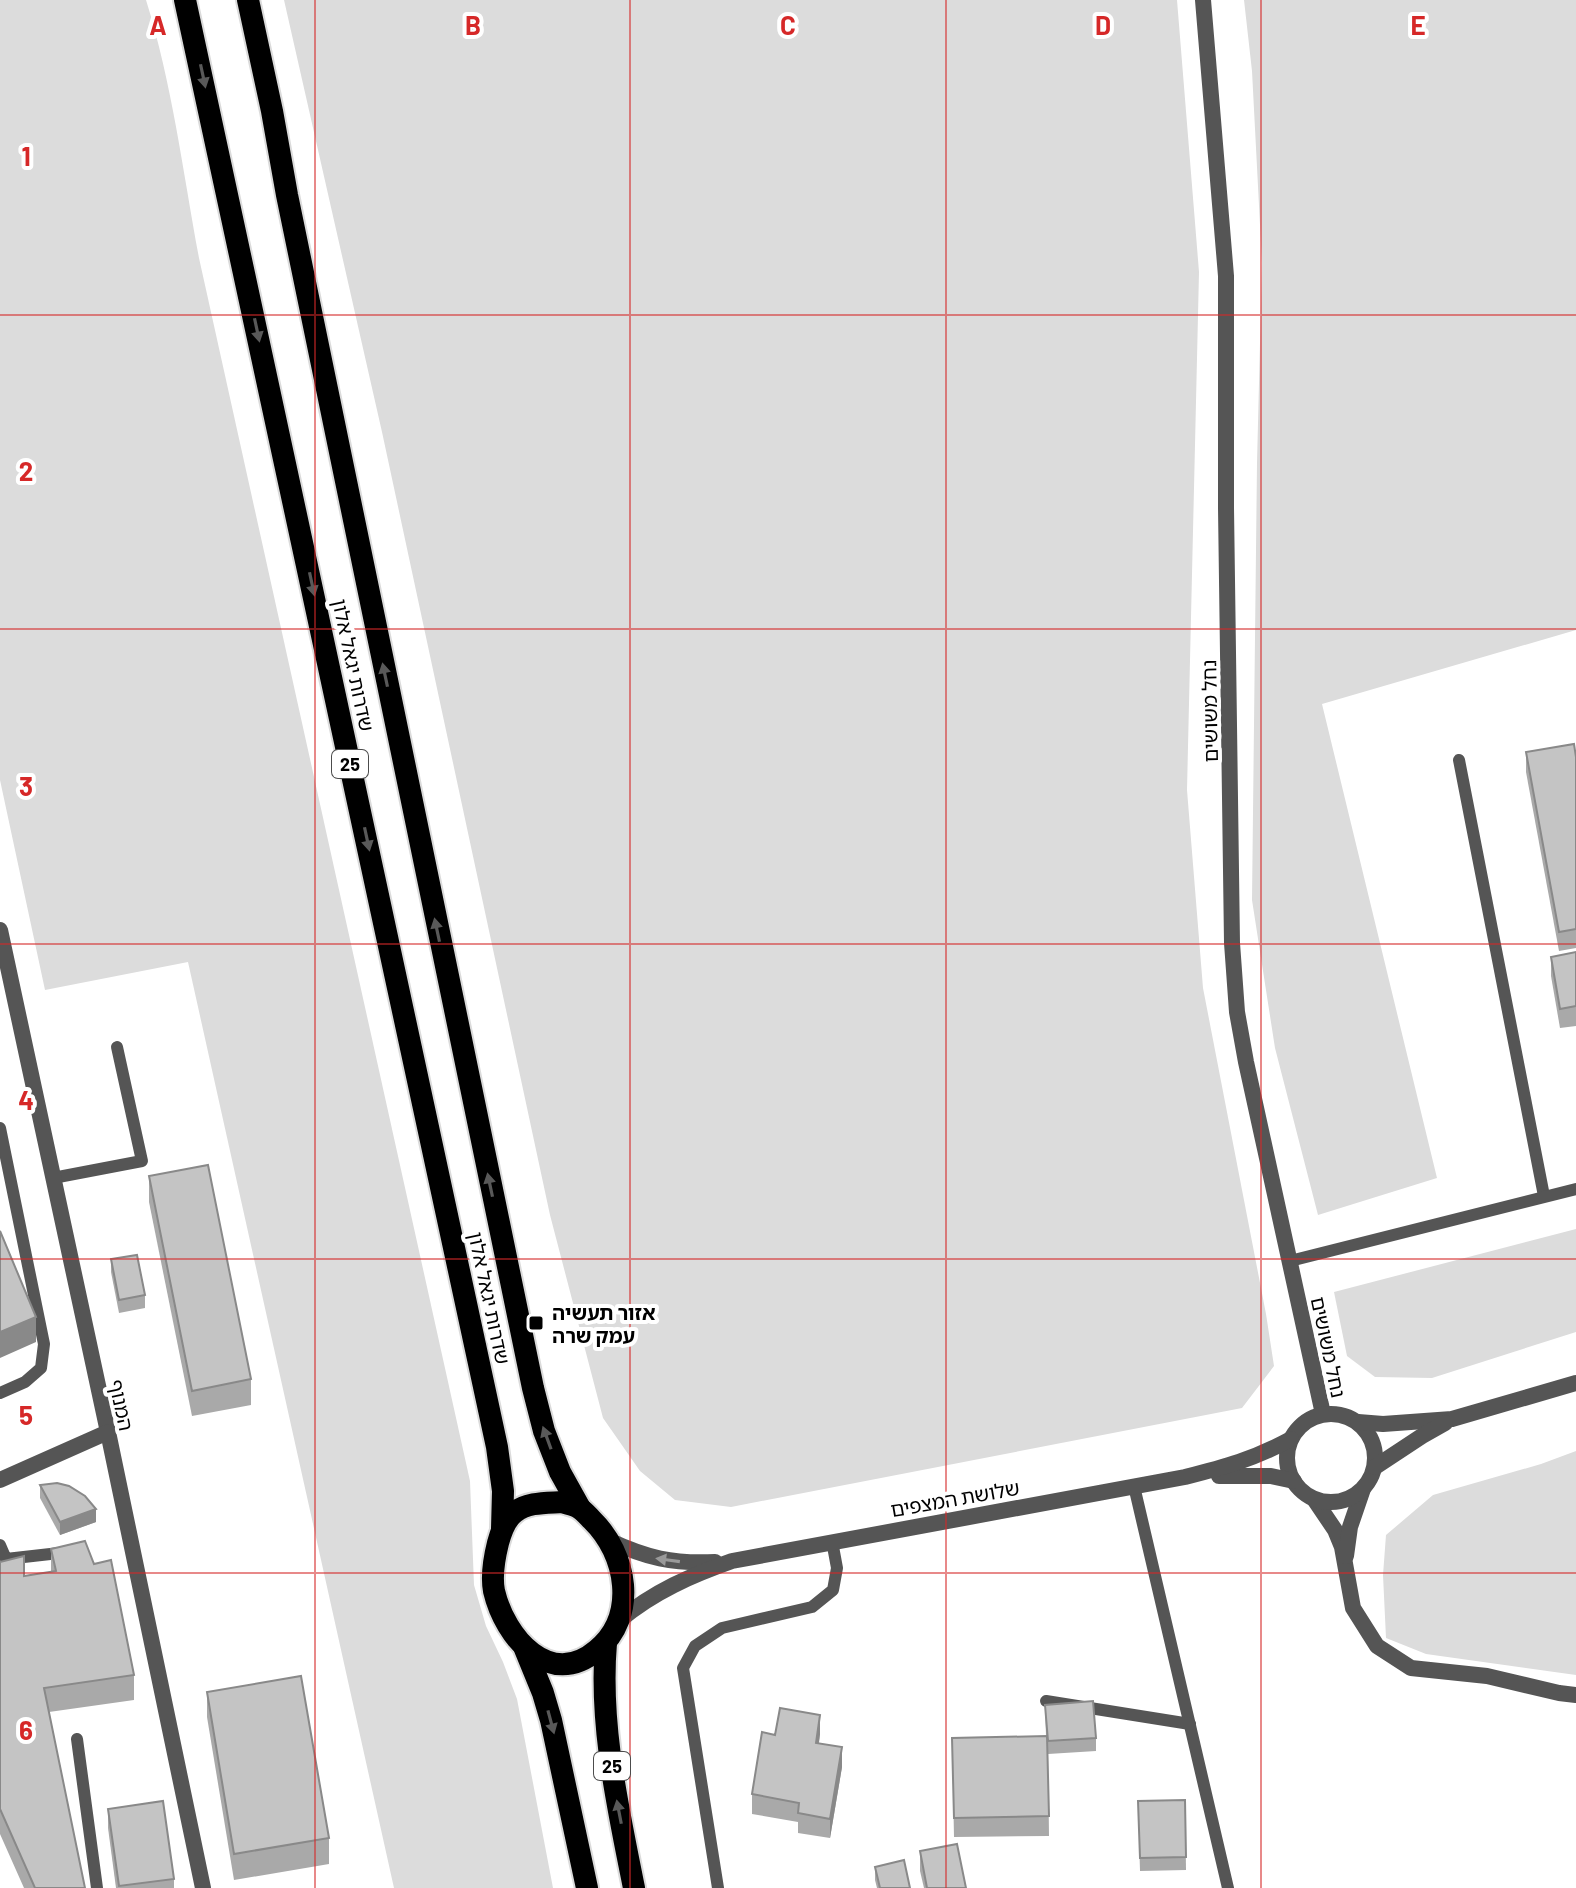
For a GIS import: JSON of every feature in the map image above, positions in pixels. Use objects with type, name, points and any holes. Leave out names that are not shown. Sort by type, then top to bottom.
[{"type":"highway","name":"שדרות יגאל אלון","points":[[185,0],[494,1432],[503,1491],[502,1529]]},
{"type":"highway","name":"שדרות יגאל אלון","points":[[248,0],[533,1388],[544,1431],[560,1472],[580,1508]]},
{"type":"highway","points":[[502,1529],[515,1511],[538,1503],[562,1502],[580,1508]]},
{"type":"highway","name":"25","points":[[580,1508],[602,1529],[616,1553],[623,1577],[624,1601],[620,1620],[606,1643],[603,1677],[617,1804],[634,1888]]},
{"type":"highway","name":"25","points":[[502,1529],[493,1565],[494,1590],[506,1624],[525,1649],[551,1720],[587,1888]]},
{"type":"highway","points":[[525,1649],[542,1661],[561,1664],[587,1658],[606,1643]]},
{"type":"street","name":"נחל משושים","points":[[1203,0],[1226,276],[1232,943],[1237,1012],[1323,1414]]},
{"type":"street","name":"המנוף","points":[[0,930],[5,985],[53,1178],[203,1888]]},
{"type":"street","points":[[1358,1422],[1406,1423],[1452,1419],[1576,1383]]},
{"type":"street","points":[[1335,1413],[1358,1422],[1367,1431],[1376,1454],[1371,1479],[1353,1497],[1340,1501],[1314,1499],[1303,1492],[1288,1468],[1287,1453],[1298,1427],[1309,1419],[1335,1413]]},
{"type":"street","points":[[1375,1467],[1452,1419]]},
{"type":"street","points":[[0,1480],[108,1432]]},
{"type":"street","name":"שלושת המצפים","points":[[620,1620],[666,1589],[702,1571],[732,1561],[1185,1477],[1262,1454],[1291,1439]]},
{"type":"street","name":"שלושת המצפים","points":[[1185,1477],[1244,1475],[1294,1481]]},
{"type":"street","points":[[1345,1561],[1350,1527],[1363,1489]]},
{"type":"street","points":[[1314,1499],[1335,1530],[1342,1547],[1353,1608],[1377,1646],[1411,1668],[1487,1676],[1576,1695]]},
{"type":"street","name":"שלושת המצפים","points":[[608,1540],[637,1554],[668,1561],[732,1561]]},
{"type":"lane","points":[[1459,760],[1544,1196]]},
{"type":"lane","points":[[53,1178],[142,1161],[117,1047]]},
{"type":"lane","points":[[0,1128],[44,1344],[41,1368],[25,1382],[0,1393]]},
{"type":"lane","points":[[1290,1261],[1576,1189]]},
{"type":"lane","points":[[1134,1486],[1228,1888]]},
{"type":"lane","points":[[718,1888],[683,1668],[695,1646],[722,1628],[812,1607],[833,1590],[837,1568],[832,1541]]},
{"type":"lane","points":[[0,1545],[6,1559],[79,1550]]},
{"type":"lane","points":[[1046,1701],[1190,1724]]},
{"type":"lane","points":[[77,1739],[97,1888]]},
{"type":"shaded area","points":[[0,0],[146,0],[170,95],[199,258],[470,1481],[474,1585],[486,1626],[517,1699],[553,1888],[394,1888],[188,962],[45,990],[0,780]]},
{"type":"shaded area","points":[[284,0],[1177,0],[1199,272],[1187,790],[1203,988],[1274,1366],[1242,1408],[731,1507],[675,1500],[640,1471],[603,1418],[550,1215],[382,432]]},
{"type":"shaded area","points":[[1244,0],[1576,0],[1576,630],[1322,704],[1437,1178],[1318,1215],[1275,1048],[1252,900],[1262,263],[1252,71]]},
{"type":"shaded area","points":[[1576,1229],[1576,1332],[1432,1378],[1375,1377],[1347,1356],[1334,1292]]},
{"type":"shaded area","points":[[1576,1451],[1576,1675],[1426,1654],[1386,1638],[1383,1575],[1386,1535],[1433,1495]]},
{"type":"building","points":[[1574,744],[1576,929],[1559,932],[1526,752]]},
{"type":"building","points":[[1576,952],[1576,1006],[1560,1009],[1551,957]]},
{"type":"building","points":[[208,1165],[251,1379],[192,1391],[149,1176]]},
{"type":"building","points":[[0,1231],[36,1317],[0,1332]]},
{"type":"building","points":[[137,1255],[145,1295],[119,1300],[111,1259]]},
{"type":"building","points":[[57,1483],[85,1496],[96,1509],[60,1522],[40,1485]]},
{"type":"building","points":[[85,1541],[94,1564],[111,1560],[134,1675],[44,1688],[85,1888],[35,1888],[0,1809],[0,1562],[24,1556],[24,1576],[56,1571],[51,1549]]},
{"type":"building","points":[[301,1676],[329,1838],[234,1854],[207,1692]]},
{"type":"building","points":[[1093,1701],[1096,1738],[1048,1741],[1045,1705]]},
{"type":"building","points":[[780,1708],[820,1715],[816,1743],[842,1747],[830,1819],[798,1813],[799,1803],[752,1794],[762,1732],[775,1735]]},
{"type":"building","points":[[1047,1736],[1049,1816],[954,1818],[952,1738]]},
{"type":"building","points":[[1185,1800],[1186,1857],[1140,1858],[1138,1801]]},
{"type":"building","points":[[163,1801],[174,1879],[119,1886],[108,1809]]},
{"type":"building","points":[[957,1844],[966,1888],[927,1888],[920,1851]]},
{"type":"building","points":[[904,1860],[910,1888],[880,1888],[875,1867]]},
{"type":"place","name":"אזור תעשיה עמק שרה","points":[[536,1323]]}]
